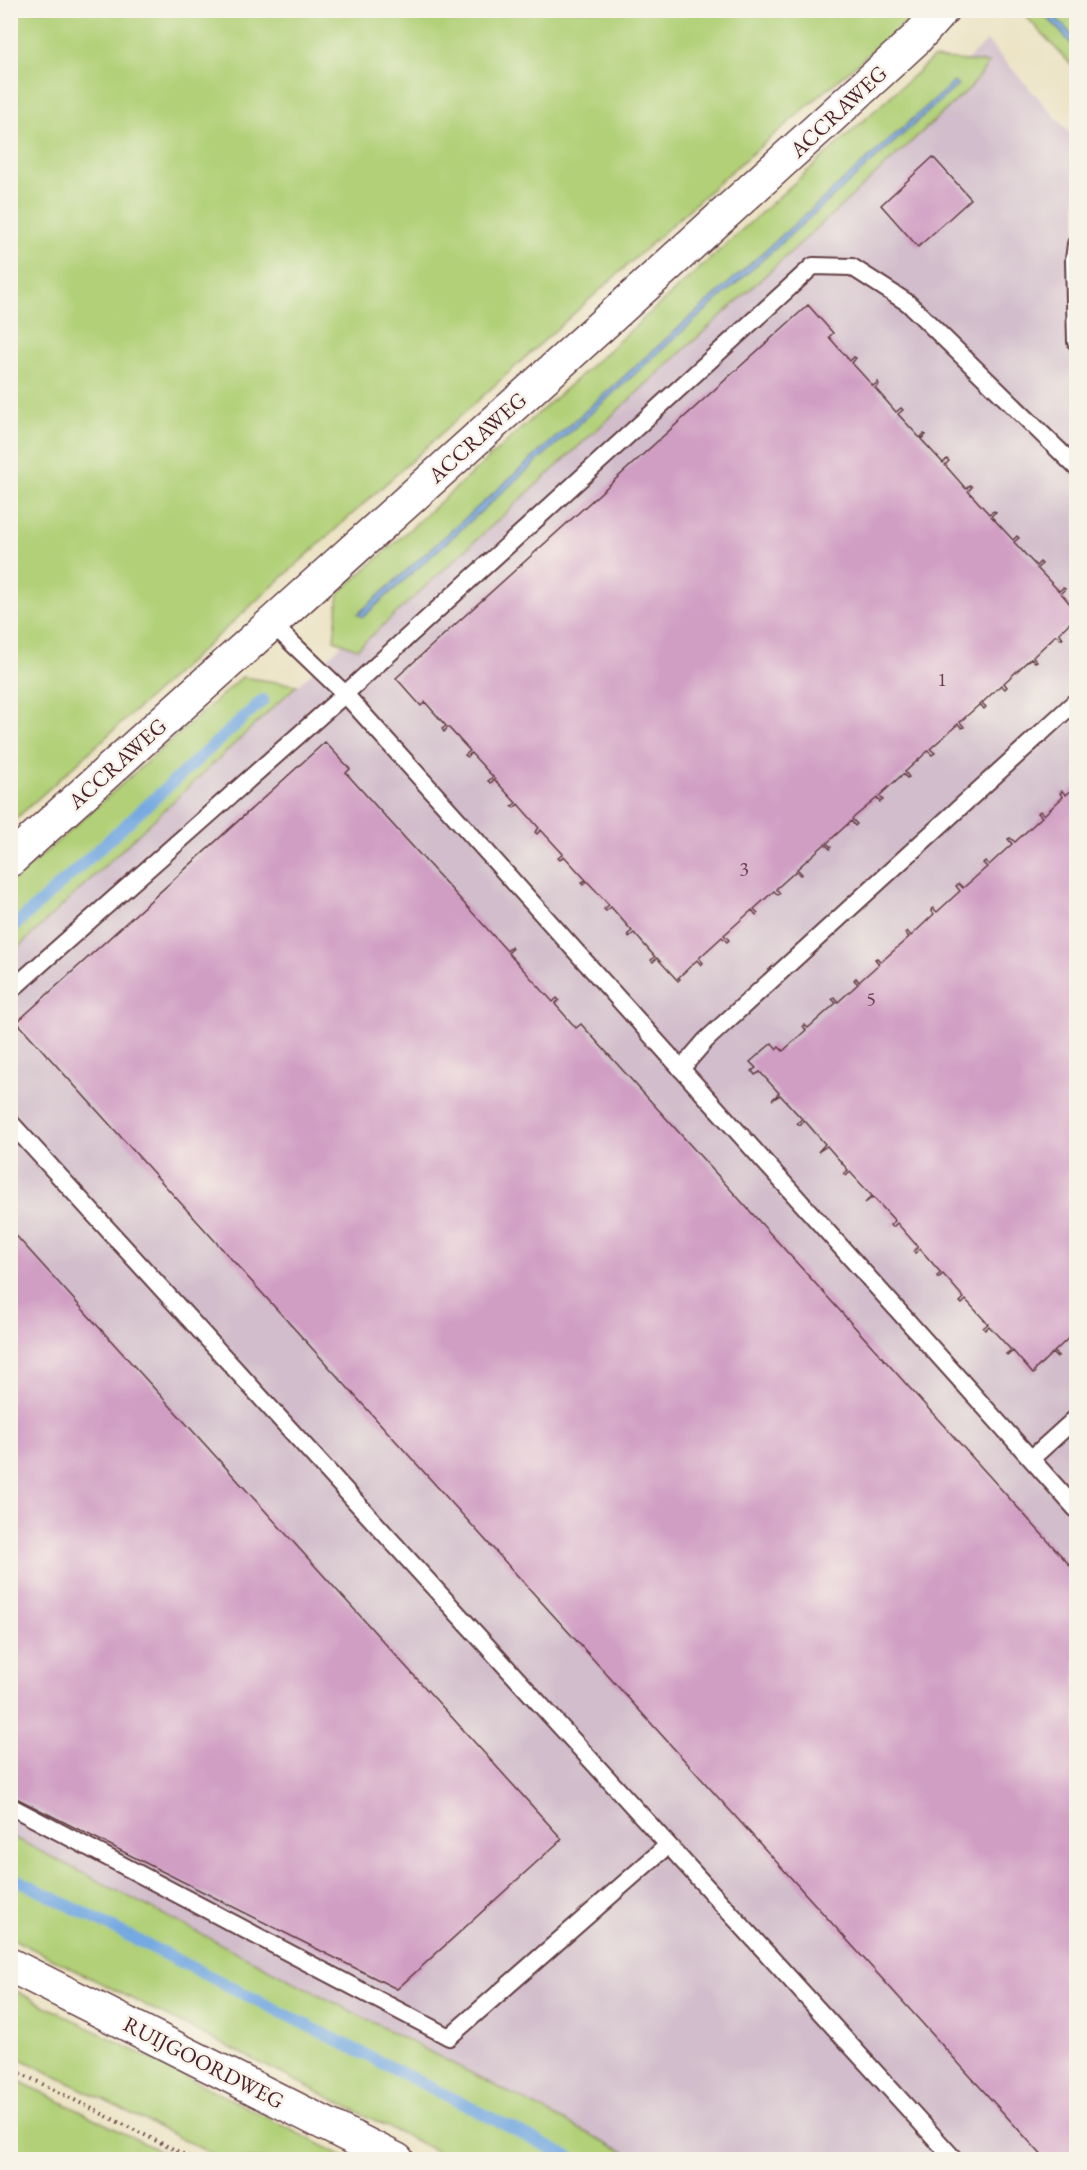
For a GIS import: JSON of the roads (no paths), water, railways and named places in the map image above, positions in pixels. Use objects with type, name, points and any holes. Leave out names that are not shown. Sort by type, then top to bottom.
[{"type":"street","name":"ACCRAWEG","points":[[10,861],[728,212],[916,39],[942,10]]},
{"type":"street","name":"RUIJGOORDWEG","points":[[10,1965],[397,2160]]},
{"type":"lane","points":[[1077,244],[1074,260],[1077,342]]},
{"type":"lane","points":[[10,991],[345,694],[813,266],[852,267],[908,303],[1077,467]]},
{"type":"lane","points":[[271,623],[345,694],[1077,1509]]},
{"type":"lane","points":[[681,1069],[706,1040],[1077,701]]},
{"type":"lane","points":[[10,1122],[955,2160]]},
{"type":"lane","points":[[1032,1458],[1077,1418]]},
{"type":"lane","points":[[10,1806],[450,2037],[668,1845]]},
{"type":"water","points":[[1042,11],[1050,11],[1076,40],[1076,49]]},
{"type":"water","points":[[954,82],[958,85],[363,617],[358,614]]},
{"type":"waterway","points":[[10,930],[263,700]]},
{"type":"waterway","points":[[10,1876],[575,2160]]}]
